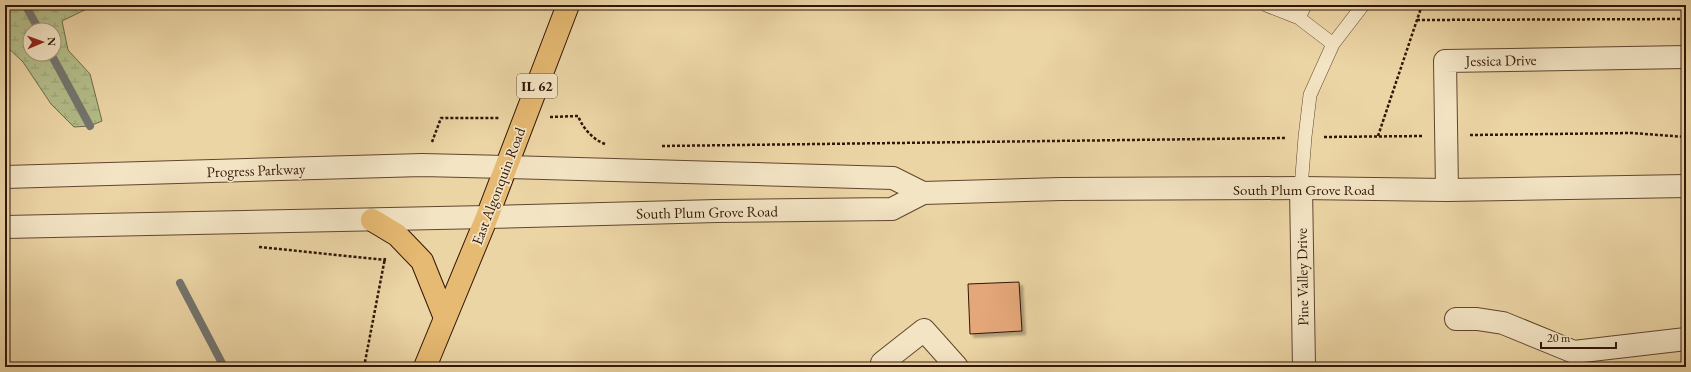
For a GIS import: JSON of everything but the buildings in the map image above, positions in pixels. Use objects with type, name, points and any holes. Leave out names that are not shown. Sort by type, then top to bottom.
[{"type":"main road","name":"East Algonquin Road","points":[[425,367],[487,217],[568,5]]},
{"type":"main road","points":[[372,220],[397,235],[422,261],[445,318]]},
{"type":"street","name":"Jessica Drive","points":[[1447,190],[1445,61],[1686,57]]},
{"type":"street","name":"Progress Parkway","points":[[5,177],[422,165],[506,166]]},
{"type":"street","name":"South Plum Grove Road","points":[[506,166],[893,178],[923,193]]},
{"type":"street","name":"South Plum Grove Road","points":[[487,217],[717,211],[892,209],[923,193],[1301,188],[1447,190],[1686,186]]},
{"type":"street","name":"Pine Valley Drive","points":[[1301,188],[1304,367]]},
{"type":"street","points":[[5,227],[487,217]]},
{"type":"street","points":[[1456,319],[1477,318],[1503,323],[1574,352],[1686,339]]},
{"type":"street","points":[[881,367],[882,363],[924,330],[956,367]]},
{"type":"lane","points":[[1266,5],[1299,18],[1333,44]]},
{"type":"lane","points":[[1299,18],[1305,5]]},
{"type":"lane","points":[[1301,188],[1310,95],[1333,44],[1363,5]]},
{"type":"path","points":[[1378,136],[1422,5]]},
{"type":"path","points":[[1417,20],[1686,19]]},
{"type":"path","points":[[578,116],[582,125],[594,138],[604,144],[612,144]]},
{"type":"path","points":[[659,146],[1446,136],[1632,132],[1686,137]]},
{"type":"path","points":[[254,247],[384,260],[364,367]]},
{"type":"green space","points":[[5,5],[95,5],[62,21],[68,50],[90,74],[102,121],[90,126],[74,127],[51,104],[23,62],[62,62],[62,22],[22,22],[22,61],[5,45]]},
{"type":"waterway","points":[[29,5],[28,10],[35,22]]},
{"type":"waterway","points":[[55,62],[90,126]]},
{"type":"waterway","points":[[180,283],[224,367]]}]
